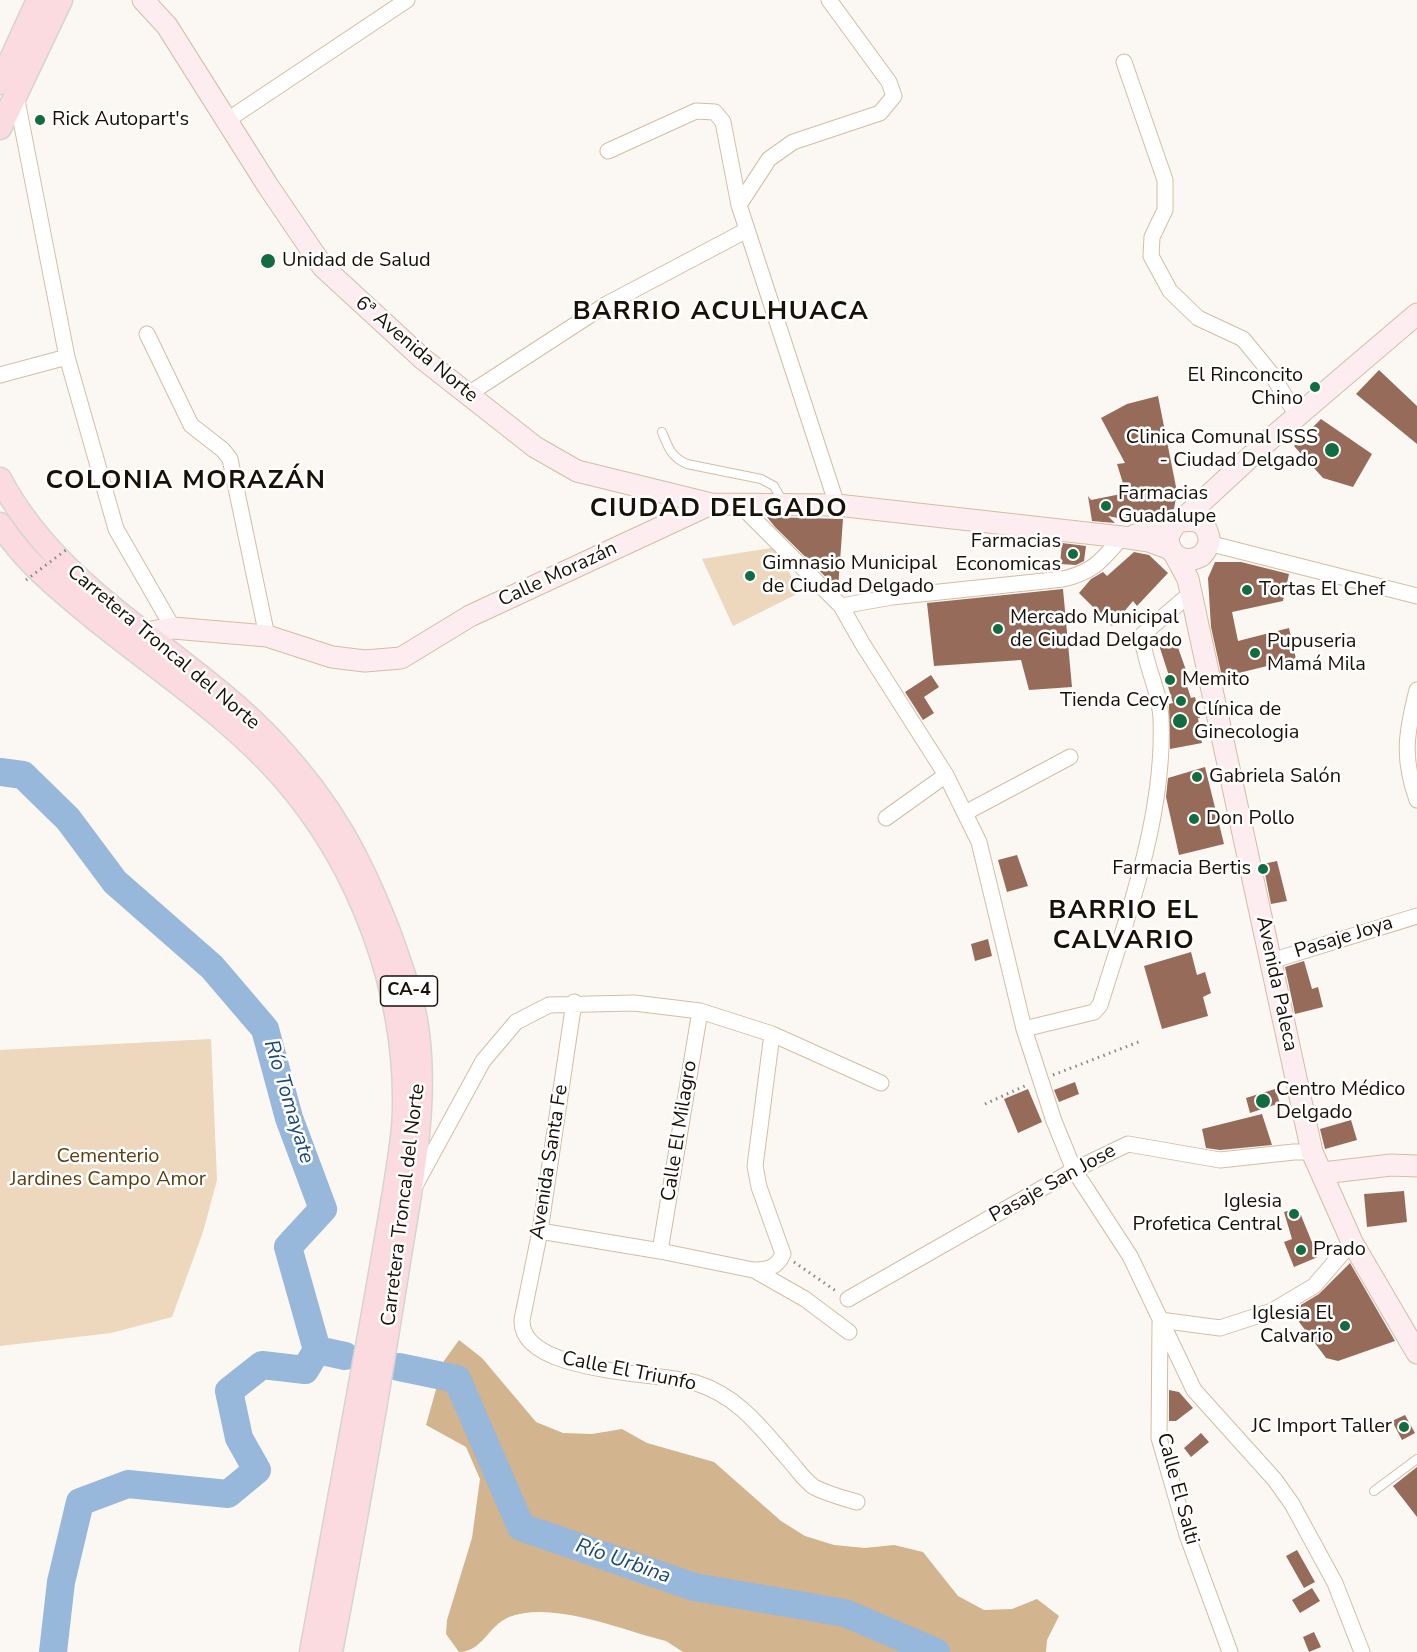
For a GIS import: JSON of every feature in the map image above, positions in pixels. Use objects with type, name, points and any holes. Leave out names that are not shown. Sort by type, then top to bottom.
[{"type":"main road","points":[[0,128],[8,89],[34,0]]},
{"type":"main road","points":[[8,89],[62,0]]},
{"type":"main road","name":"6ª Avenida Norte","points":[[143,0],[167,26],[226,121],[323,267],[423,359],[535,447],[577,471],[711,504]]},
{"type":"main road","name":"Avenida Paleca","points":[[1179,521],[1254,453],[1299,417],[1417,314]]},
{"type":"main road","name":"Carretera Troncal del Norte","points":[[0,479],[31,528],[60,561],[102,600],[241,709],[288,757],[340,823],[370,882],[406,977],[418,1032],[422,1096],[409,1197],[331,1652]]},
{"type":"main road","name":"Avenida Paleca","points":[[1191,593],[1191,577],[1204,544],[1205,521],[1209,506],[1220,486]]},
{"type":"main road","name":"Calle Morazán","points":[[146,633],[173,628],[267,636],[332,657],[365,661],[400,658],[470,616],[711,504],[737,502],[837,505],[1122,537],[1149,541],[1172,552]]},
{"type":"main road","points":[[1194,519],[1204,544],[1186,560],[1172,552],[1168,536],[1179,521],[1194,519]]},
{"type":"main road","name":"Calle Morazán","points":[[1122,537],[1145,534],[1179,521]]},
{"type":"main road","name":"Carretera Troncal del Norte","points":[[0,524],[43,577],[239,734],[284,779],[314,819],[345,870],[369,923],[390,987],[403,1064],[405,1109],[402,1139],[381,1272],[311,1652]]},
{"type":"main road","name":"Avenida Paleca","points":[[1172,552],[1184,572],[1191,593],[1312,1152],[1352,1242],[1414,1344]]},
{"type":"main road","points":[[1323,1173],[1391,1165],[1417,1166]]},
{"type":"street","points":[[226,121],[407,0]]},
{"type":"street","points":[[739,205],[769,159],[793,142],[880,113],[894,96],[889,82],[829,0]]},
{"type":"street","points":[[1124,62],[1165,180],[1165,210],[1152,237],[1151,256],[1170,291],[1198,318],[1243,339],[1270,372],[1299,417]]},
{"type":"street","points":[[8,89],[67,357],[116,529],[173,628]]},
{"type":"street","points":[[608,151],[696,111],[715,112],[723,122],[739,205],[837,505]]},
{"type":"street","points":[[467,395],[607,303],[747,230]]},
{"type":"street","points":[[147,334],[191,424],[223,450],[230,459],[267,636]]},
{"type":"street","points":[[0,375],[67,357]]},
{"type":"street","points":[[737,502],[842,606],[862,643],[946,775],[979,842],[1024,1029],[1074,1170],[1130,1256],[1194,1390],[1275,1480],[1292,1504],[1335,1583],[1362,1652]]},
{"type":"street","points":[[842,606],[913,594],[1063,579],[1084,574],[1100,563],[1122,537]]},
{"type":"street","points":[[1204,544],[1417,596]]},
{"type":"street","points":[[1024,1029],[1094,1012],[1100,1005],[1138,880],[1160,766],[1161,712],[1142,635],[1144,630],[1191,593]]},
{"type":"street","points":[[1417,690],[1408,725],[1405,750],[1417,800]]},
{"type":"street","points":[[965,813],[1070,757]]},
{"type":"street","points":[[885,818],[946,775]]},
{"type":"street","name":"Pasaje Joya","points":[[1271,961],[1417,916]]},
{"type":"street","points":[[409,1197],[481,1065],[506,1032],[520,1019],[542,1007],[574,1002],[634,1003],[700,1011],[772,1034],[881,1083]]},
{"type":"street","name":"Avenida Santa Fe","points":[[522,1320],[540,1231],[574,1002]]},
{"type":"street","name":"Calle El Milagro","points":[[660,1251],[700,1011]]},
{"type":"street","points":[[540,1231],[660,1251],[753,1270],[772,1268],[783,1254],[762,1198],[755,1166],[772,1034]]},
{"type":"street","name":"Pasaje San Jose","points":[[848,1299],[1074,1170],[1128,1143],[1220,1160],[1312,1152]]},
{"type":"street","points":[[1160,1320],[1220,1328],[1272,1311],[1314,1286],[1352,1242]]},
{"type":"street","points":[[753,1270],[805,1299],[849,1332]]},
{"type":"street","name":"Calle El Triunfo","points":[[522,1320],[523,1330],[537,1347],[565,1362],[675,1378],[720,1392],[741,1407],[811,1484],[838,1497],[857,1502]]},
{"type":"street","name":"Calle El Salti","points":[[1160,1320],[1159,1438],[1187,1535],[1230,1652]]},
{"type":"lane","points":[[662,432],[669,450],[677,460],[761,479],[774,486],[784,503]]},
{"type":"lane","points":[[1374,1491],[1417,1459]]},
{"type":"path","points":[[26,580],[66,550]]},
{"type":"path","points":[[985,1104],[1141,1041]]},
{"type":"path","points":[[783,1254],[848,1299]]},
{"type":"green space","name":"Gimnasio Municipal de Ciudad Delgado","points":[[777,547],[799,593],[733,626],[702,559]]},
{"type":"green space","name":"Cementerio Jardines Campo Amor","points":[[211,1039],[217,1180],[203,1232],[172,1317],[111,1333],[0,1346],[0,1050]]},
{"type":"shaded area","points":[[459,1340],[482,1358],[536,1422],[563,1433],[592,1434],[622,1429],[647,1443],[714,1462],[781,1521],[805,1536],[834,1545],[865,1548],[894,1545],[923,1552],[958,1596],[984,1610],[1012,1609],[1037,1599],[1059,1616],[1047,1640],[1046,1652],[683,1652],[666,1641],[608,1624],[566,1614],[545,1612],[509,1617],[496,1626],[474,1648],[459,1652],[446,1634],[447,1620],[472,1538],[480,1479],[466,1447],[426,1425],[444,1361]]},
{"type":"building","points":[[1379,370],[1417,406],[1417,444],[1356,394]]},
{"type":"building","points":[[1158,396],[1177,492],[1174,509],[1138,521],[1134,519],[1123,521],[1123,519],[1108,516],[1115,523],[1092,521],[1088,496],[1091,500],[1126,493],[1117,464],[1125,463],[1101,418],[1127,404]]},
{"type":"building","name":"Clinica Comunal ISSS - Ciudad Delgado","points":[[1321,419],[1372,454],[1353,487],[1323,478],[1294,446]]},
{"type":"building","points":[[767,517],[843,519],[838,589],[775,527]]},
{"type":"building","name":"Farmacias Economicas","points":[[1062,543],[1086,546],[1084,561],[1076,565],[1060,564]]},
{"type":"building","points":[[1134,552],[1149,555],[1168,573],[1137,606],[1133,601],[1112,626],[1079,593],[1091,579],[1103,572],[1107,576]]},
{"type":"building","points":[[1215,562],[1241,562],[1289,574],[1283,601],[1232,612],[1238,641],[1289,628],[1296,659],[1222,677],[1211,627],[1208,578]]},
{"type":"building","name":"Mercado Municipal de Ciudad Delgado","points":[[1063,589],[1072,687],[1029,690],[1021,660],[934,666],[927,603]]},
{"type":"building","points":[[1175,639],[1187,673],[1183,674],[1191,698],[1195,697],[1202,743],[1170,749],[1169,704],[1173,703],[1166,680],[1170,679],[1159,645]]},
{"type":"building","points":[[931,675],[939,687],[924,697],[934,713],[923,720],[905,692]]},
{"type":"building","points":[[1205,767],[1224,844],[1179,855],[1166,797],[1168,778]]},
{"type":"building","points":[[1017,855],[1028,886],[1007,892],[998,860]]},
{"type":"building","points":[[1277,861],[1287,901],[1271,904],[1263,864]]},
{"type":"building","points":[[988,939],[992,956],[975,961],[971,944]]},
{"type":"building","points":[[1191,952],[1197,975],[1205,972],[1211,993],[1203,997],[1208,1016],[1162,1029],[1144,966]]},
{"type":"building","points":[[1304,961],[1312,989],[1318,987],[1323,1007],[1295,1014],[1285,967]]},
{"type":"building","points":[[1075,1082],[1079,1094],[1059,1102],[1054,1090]]},
{"type":"building","points":[[1028,1089],[1042,1122],[1018,1133],[1004,1099]]},
{"type":"building","name":"Centro Médico Delgado","points":[[1275,1089],[1280,1103],[1250,1113],[1246,1098]]},
{"type":"building","points":[[1262,1114],[1272,1145],[1220,1150],[1206,1148],[1202,1129]]},
{"type":"building","points":[[1351,1120],[1357,1140],[1325,1149],[1320,1129]]},
{"type":"building","points":[[1404,1191],[1407,1222],[1367,1227],[1364,1194]]},
{"type":"building","name":"Prado","points":[[1298,1208],[1318,1257],[1294,1267],[1284,1242],[1292,1239],[1284,1212]]},
{"type":"building","name":"Iglesia El Calvario","points":[[1350,1263],[1395,1341],[1338,1361],[1326,1358],[1291,1311],[1319,1294]]},
{"type":"building","points":[[1169,1390],[1179,1392],[1193,1408],[1176,1421],[1169,1421]]},
{"type":"building","name":"JC Import Taller","points":[[1405,1415],[1415,1433],[1402,1440],[1392,1421]]},
{"type":"building","points":[[1201,1433],[1209,1442],[1191,1457],[1184,1448]]},
{"type":"building","points":[[1417,1467],[1417,1517],[1393,1486]]},
{"type":"building","points":[[1297,1550],[1315,1582],[1304,1588],[1286,1556]]},
{"type":"building","points":[[1312,1588],[1320,1601],[1300,1613],[1292,1600]]},
{"type":"building","points":[[1314,1632],[1321,1647],[1309,1652],[1303,1637]]},
{"type":"waterway","name":"Río Tomayate","points":[[0,772],[23,775],[68,819],[115,882],[212,967],[265,1029],[289,1118],[323,1209],[288,1247],[317,1350]]},
{"type":"waterway","name":"Río Urbina","points":[[317,1350],[345,1356]]},
{"type":"waterway","points":[[53,1652],[61,1582],[80,1502],[128,1484],[228,1494],[257,1470],[239,1438],[229,1391],[262,1365],[305,1370],[317,1350]]},
{"type":"waterway","name":"Río Urbina","points":[[399,1367],[457,1379],[521,1527],[694,1587],[845,1613],[936,1652]]},
{"type":"place","name":"Rick Autopart's","points":[[40,120]]},
{"type":"place","name":"Unidad de Salud","points":[[268,261]]},
{"type":"place","name":"El Rinconcito Chino","points":[[1315,387]]},
{"type":"place","name":"Clinica Comunal ISSS - Ciudad Delgado","points":[[1332,450]]},
{"type":"place","name":"Farmacias Guadalupe","points":[[1106,506]]},
{"type":"place","name":"Farmacias Economicas","points":[[1073,554]]},
{"type":"place","name":"Gimnasio Municipal de Ciudad Delgado","points":[[750,576]]},
{"type":"place","name":"Tortas El Chef","points":[[1247,590]]},
{"type":"place","name":"Mercado Municipal de Ciudad Delgado","points":[[998,629]]},
{"type":"place","name":"Pupuseria Mamá Mila","points":[[1255,653]]},
{"type":"place","name":"Memito","points":[[1170,680]]},
{"type":"place","name":"Tienda Cecy","points":[[1181,701]]},
{"type":"place","name":"Clínica de Ginecologia","points":[[1180,721]]},
{"type":"place","name":"Gabriela Salón","points":[[1197,777]]},
{"type":"place","name":"Don Pollo","points":[[1194,819]]},
{"type":"place","name":"Farmacia Bertis","points":[[1263,869]]},
{"type":"place","name":"Centro Médico Delgado","points":[[1263,1101]]},
{"type":"place","name":"Iglesia Profetica Central","points":[[1294,1214]]},
{"type":"place","name":"Prado","points":[[1301,1250]]},
{"type":"place","name":"Iglesia El Calvario","points":[[1345,1326]]},
{"type":"place","name":"JC Import Taller","points":[[1404,1427]]},
{"type":"district","name":"BARRIO ACULHUACA","points":[[721,313]]},
{"type":"district","name":"COLONIA MORAZÁN","points":[[186,482]]},
{"type":"district","name":"CIUDAD DELGADO","points":[[719,510]]},
{"type":"district","name":"BARRIO EL CALVARIO","points":[[1124,927]]}]
